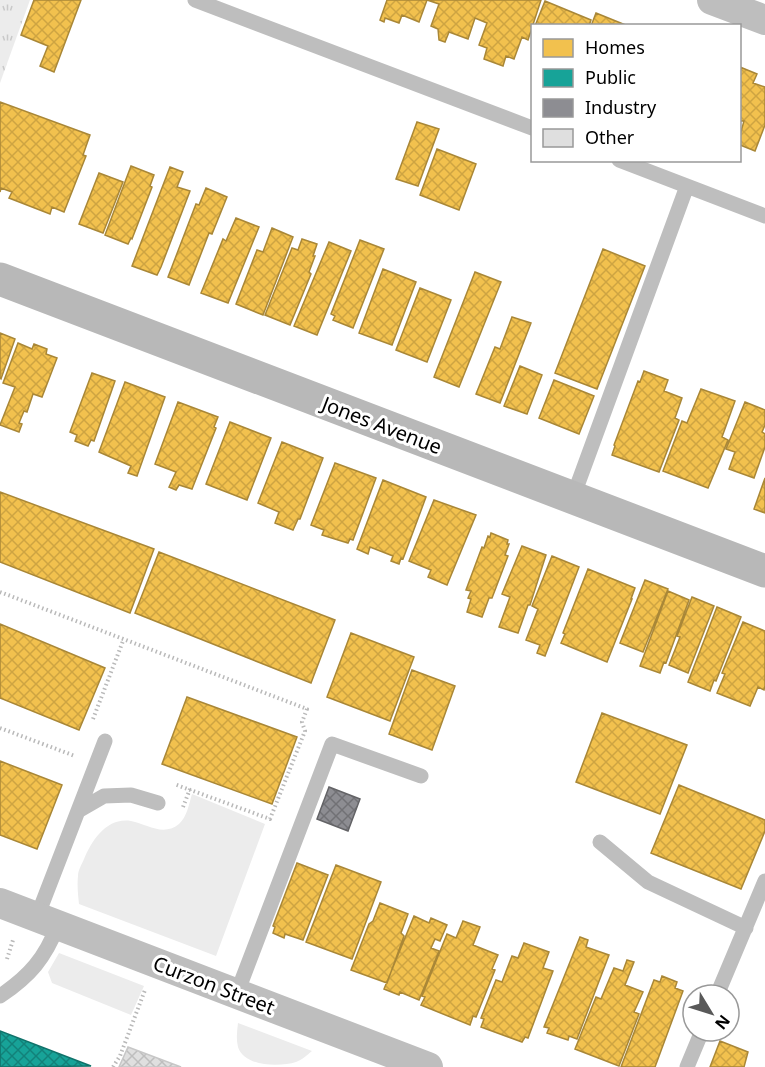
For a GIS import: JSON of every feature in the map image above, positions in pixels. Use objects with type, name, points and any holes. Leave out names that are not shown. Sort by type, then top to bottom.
[{"type":"street","points":[[712,0],[765,20]]},
{"type":"street","name":"Jones Avenue","points":[[0,279],[765,571]]},
{"type":"street","name":"Curzon Street","points":[[30,914],[428,1067]]},
{"type":"lane","points":[[195,0],[531,128]]},
{"type":"lane","points":[[624,162],[765,216]]},
{"type":"lane","points":[[573,497],[687,186]]},
{"type":"lane","points":[[0,996],[23,981],[49,947],[30,914],[78,811],[105,741]]},
{"type":"lane","points":[[237,993],[332,744],[421,776]]},
{"type":"lane","points":[[78,811],[104,796],[131,795],[158,803]]},
{"type":"lane","points":[[600,842],[648,882],[746,928]]},
{"type":"lane","points":[[722,983],[765,881]]},
{"type":"lane","points":[[687,1067],[697,1043]]},
{"type":"path","points":[[0,592],[307,710],[302,722],[305,731],[270,819],[169,782]]},
{"type":"path","points":[[0,728],[78,757]]},
{"type":"path","points":[[180,815],[190,789]]},
{"type":"path","points":[[6,964],[15,934],[30,914]]},
{"type":"path","points":[[113,1067],[120,1056],[148,984]]},
{"type":"green space","points":[[0,0],[30,0],[0,83]]},
{"type":"green space","points":[[192,794],[265,824],[216,956],[79,904],[79,872],[91,844],[102,831],[122,821],[131,821],[161,830],[173,828],[184,818]]},
{"type":"green space","points":[[59,953],[144,986],[131,1015],[52,983],[48,972]]},
{"type":"green space","points":[[238,1023],[312,1051],[300,1060],[289,1064],[272,1065],[255,1062],[242,1054],[238,1047]]},
{"type":"building: Homes","points":[[34,0],[81,0],[54,72],[40,66],[48,46],[21,35]]},
{"type":"building: Homes","points":[[387,0],[427,0],[419,22],[402,15],[399,23],[385,18],[384,22],[380,20]]},
{"type":"building: Homes","points":[[427,0],[541,0],[533,24],[531,24],[528,40],[522,37],[514,59],[506,56],[503,66],[484,59],[487,48],[479,45],[487,23],[475,18],[468,39],[449,32],[445,42],[439,40],[438,29],[431,26],[439,4]]},
{"type":"building: Homes","points":[[545,1],[591,20],[590,24],[536,24]]},
{"type":"building: Homes","points":[[596,13],[623,24],[592,24]]},
{"type":"building: Homes","points":[[741,67],[757,74],[753,83],[765,87],[765,125],[755,151],[741,145],[744,121],[741,121]]},
{"type":"building: Homes","points":[[0,102],[90,135],[83,155],[86,156],[64,212],[52,207],[50,214],[9,198],[12,192],[1,188],[0,192]]},
{"type":"building: Homes","points":[[417,122],[439,129],[418,186],[396,179]]},
{"type":"building: Homes","points":[[437,149],[476,164],[459,210],[420,195]]},
{"type":"building: Homes","points":[[131,166],[154,175],[150,186],[152,187],[128,244],[105,235]]},
{"type":"building: Homes","points":[[170,167],[183,172],[177,187],[190,191],[157,275],[132,266]]},
{"type":"building: Homes","points":[[99,173],[123,182],[103,233],[79,224]]},
{"type":"building: Homes","points":[[206,188],[227,197],[212,234],[209,233],[189,285],[168,277],[196,204],[199,205]]},
{"type":"building: Homes","points":[[236,218],[259,227],[228,303],[201,293],[223,239],[226,241]]},
{"type":"building: Homes","points":[[272,228],[293,237],[263,315],[236,304],[257,250],[263,252]]},
{"type":"building: Homes","points":[[302,239],[317,244],[309,272],[311,274],[290,325],[265,315],[292,248],[298,250]]},
{"type":"building: Homes","points":[[360,240],[384,249],[353,328],[333,320],[335,316],[331,314]]},
{"type":"building: Homes","points":[[329,242],[351,251],[317,335],[294,326]]},
{"type":"building: Homes","points":[[603,249],[645,266],[597,389],[555,373]]},
{"type":"building: Homes","points":[[383,269],[416,282],[392,345],[359,333]]},
{"type":"building: Homes","points":[[475,272],[501,282],[459,387],[434,377]]},
{"type":"building: Homes","points":[[420,288],[451,300],[427,362],[396,350]]},
{"type":"building: Homes","points":[[512,317],[531,323],[500,403],[476,394],[495,347],[500,349]]},
{"type":"building: Homes","points":[[0,333],[15,339],[1,379],[0,378]]},
{"type":"building: Homes","points":[[18,343],[32,349],[34,344],[47,349],[46,354],[57,358],[42,397],[33,394],[27,412],[24,411],[19,423],[22,424],[19,432],[0,425],[15,387],[3,383]]},
{"type":"building: Homes","points":[[520,366],[542,375],[527,414],[504,406]]},
{"type":"building: Homes","points":[[644,371],[668,380],[664,391],[682,398],[675,418],[679,420],[659,472],[612,455],[638,381],[640,382]]},
{"type":"building: Homes","points":[[92,373],[115,381],[94,441],[91,440],[88,446],[75,441],[77,435],[70,432]]},
{"type":"building: Homes","points":[[554,380],[594,396],[579,434],[539,418]]},
{"type":"building: Homes","points":[[125,382],[165,397],[137,476],[128,473],[131,466],[99,452]]},
{"type":"building: Homes","points":[[701,389],[735,401],[722,437],[728,440],[708,488],[663,471],[682,421],[687,423]]},
{"type":"building: Homes","points":[[178,402],[218,417],[214,427],[216,428],[192,489],[179,485],[176,490],[169,487],[176,472],[155,464]]},
{"type":"building: Homes","points":[[745,402],[765,410],[765,425],[762,432],[765,434],[765,447],[754,478],[729,469],[735,452],[726,449]]},
{"type":"building: Homes","points":[[230,422],[271,438],[247,500],[206,484]]},
{"type":"building: Homes","points":[[282,442],[323,458],[300,519],[293,530],[275,523],[279,512],[258,503]]},
{"type":"building: Homes","points":[[335,463],[376,478],[353,540],[350,539],[348,543],[322,535],[324,530],[311,525]]},
{"type":"building: Homes","points":[[765,478],[765,513],[754,509]]},
{"type":"building: Homes","points":[[383,480],[426,497],[403,559],[401,558],[399,564],[391,561],[393,556],[370,547],[368,554],[357,549]]},
{"type":"building: Homes","points":[[0,492],[154,549],[130,613],[0,562]]},
{"type":"building: Homes","points":[[434,500],[476,515],[447,585],[428,577],[431,570],[409,561]]},
{"type":"building: Homes","points":[[491,533],[508,540],[505,555],[508,556],[482,617],[467,612],[471,591],[466,590],[482,547],[484,548]]},
{"type":"building: Homes","points":[[522,546],[546,555],[530,605],[528,605],[518,633],[499,627],[510,597],[502,594]]},
{"type":"building: Homes","points":[[159,552],[335,620],[311,683],[135,613]]},
{"type":"building: Homes","points":[[552,556],[579,567],[545,656],[537,653],[540,645],[526,640],[538,609],[532,606]]},
{"type":"building: Homes","points":[[588,569],[635,588],[607,662],[561,643]]},
{"type":"building: Homes","points":[[645,580],[668,589],[643,652],[620,643]]},
{"type":"building: Homes","points":[[668,591],[689,600],[666,663],[664,662],[660,673],[640,666]]},
{"type":"building: Homes","points":[[692,597],[714,606],[688,673],[669,665]]},
{"type":"building: Homes","points":[[717,607],[741,617],[710,691],[688,682]]},
{"type":"building: Homes","points":[[743,622],[765,631],[765,686],[764,690],[758,687],[750,706],[717,693],[725,674],[722,673]]},
{"type":"building: Homes","points":[[0,624],[105,668],[79,730],[0,698]]},
{"type":"building: Homes","points":[[351,633],[414,657],[390,721],[327,697]]},
{"type":"building: Homes","points":[[412,670],[455,686],[432,750],[389,734]]},
{"type":"building: Homes","points":[[187,697],[297,737],[272,804],[162,764]]},
{"type":"building: Homes","points":[[602,713],[687,745],[660,814],[576,782]]},
{"type":"building: Homes","points":[[0,761],[62,785],[37,849],[0,835]]},
{"type":"building: Homes","points":[[679,785],[765,820],[765,831],[741,889],[651,853]]},
{"type":"building: Homes","points":[[297,863],[328,875],[303,940],[285,934],[284,938],[273,933],[275,927],[273,926]]},
{"type":"building: Homes","points":[[336,865],[381,882],[352,959],[306,942]]},
{"type":"building: Homes","points":[[380,903],[408,914],[401,933],[404,936],[387,983],[351,970]]},
{"type":"building: Homes","points":[[414,916],[429,923],[431,918],[447,925],[440,941],[435,939],[431,948],[439,951],[419,1000],[400,992],[399,995],[384,989]]},
{"type":"building: Homes","points":[[463,921],[480,927],[473,945],[498,955],[492,969],[495,970],[476,1017],[473,1016],[470,1025],[421,1005],[425,997],[422,996],[447,934],[456,938]]},
{"type":"building: Homes","points":[[580,937],[588,940],[586,947],[609,955],[577,1039],[569,1036],[568,1040],[547,1033],[549,1028],[544,1027]]},
{"type":"building: Homes","points":[[524,943],[549,952],[543,968],[553,971],[528,1038],[525,1037],[522,1042],[481,1027],[484,1019],[481,1018],[496,980],[502,982],[512,956],[518,958]]},
{"type":"building: Homes","points":[[627,960],[634,962],[625,985],[643,992],[634,1012],[639,1014],[619,1066],[575,1049],[596,997],[601,999],[614,968],[623,971]]},
{"type":"building: Homes","points":[[662,976],[677,982],[675,988],[681,990],[681,996],[655,1067],[621,1067],[654,980],[660,982]]},
{"type":"building: Homes","points":[[719,1043],[748,1052],[744,1067],[710,1067]]},
{"type":"building: Public","points":[[0,1031],[91,1066],[0,1067]]},
{"type":"building: Industry","points":[[329,787],[360,799],[348,831],[317,819]]},
{"type":"building: Other","points":[[128,1047],[181,1067],[119,1067]]}]
